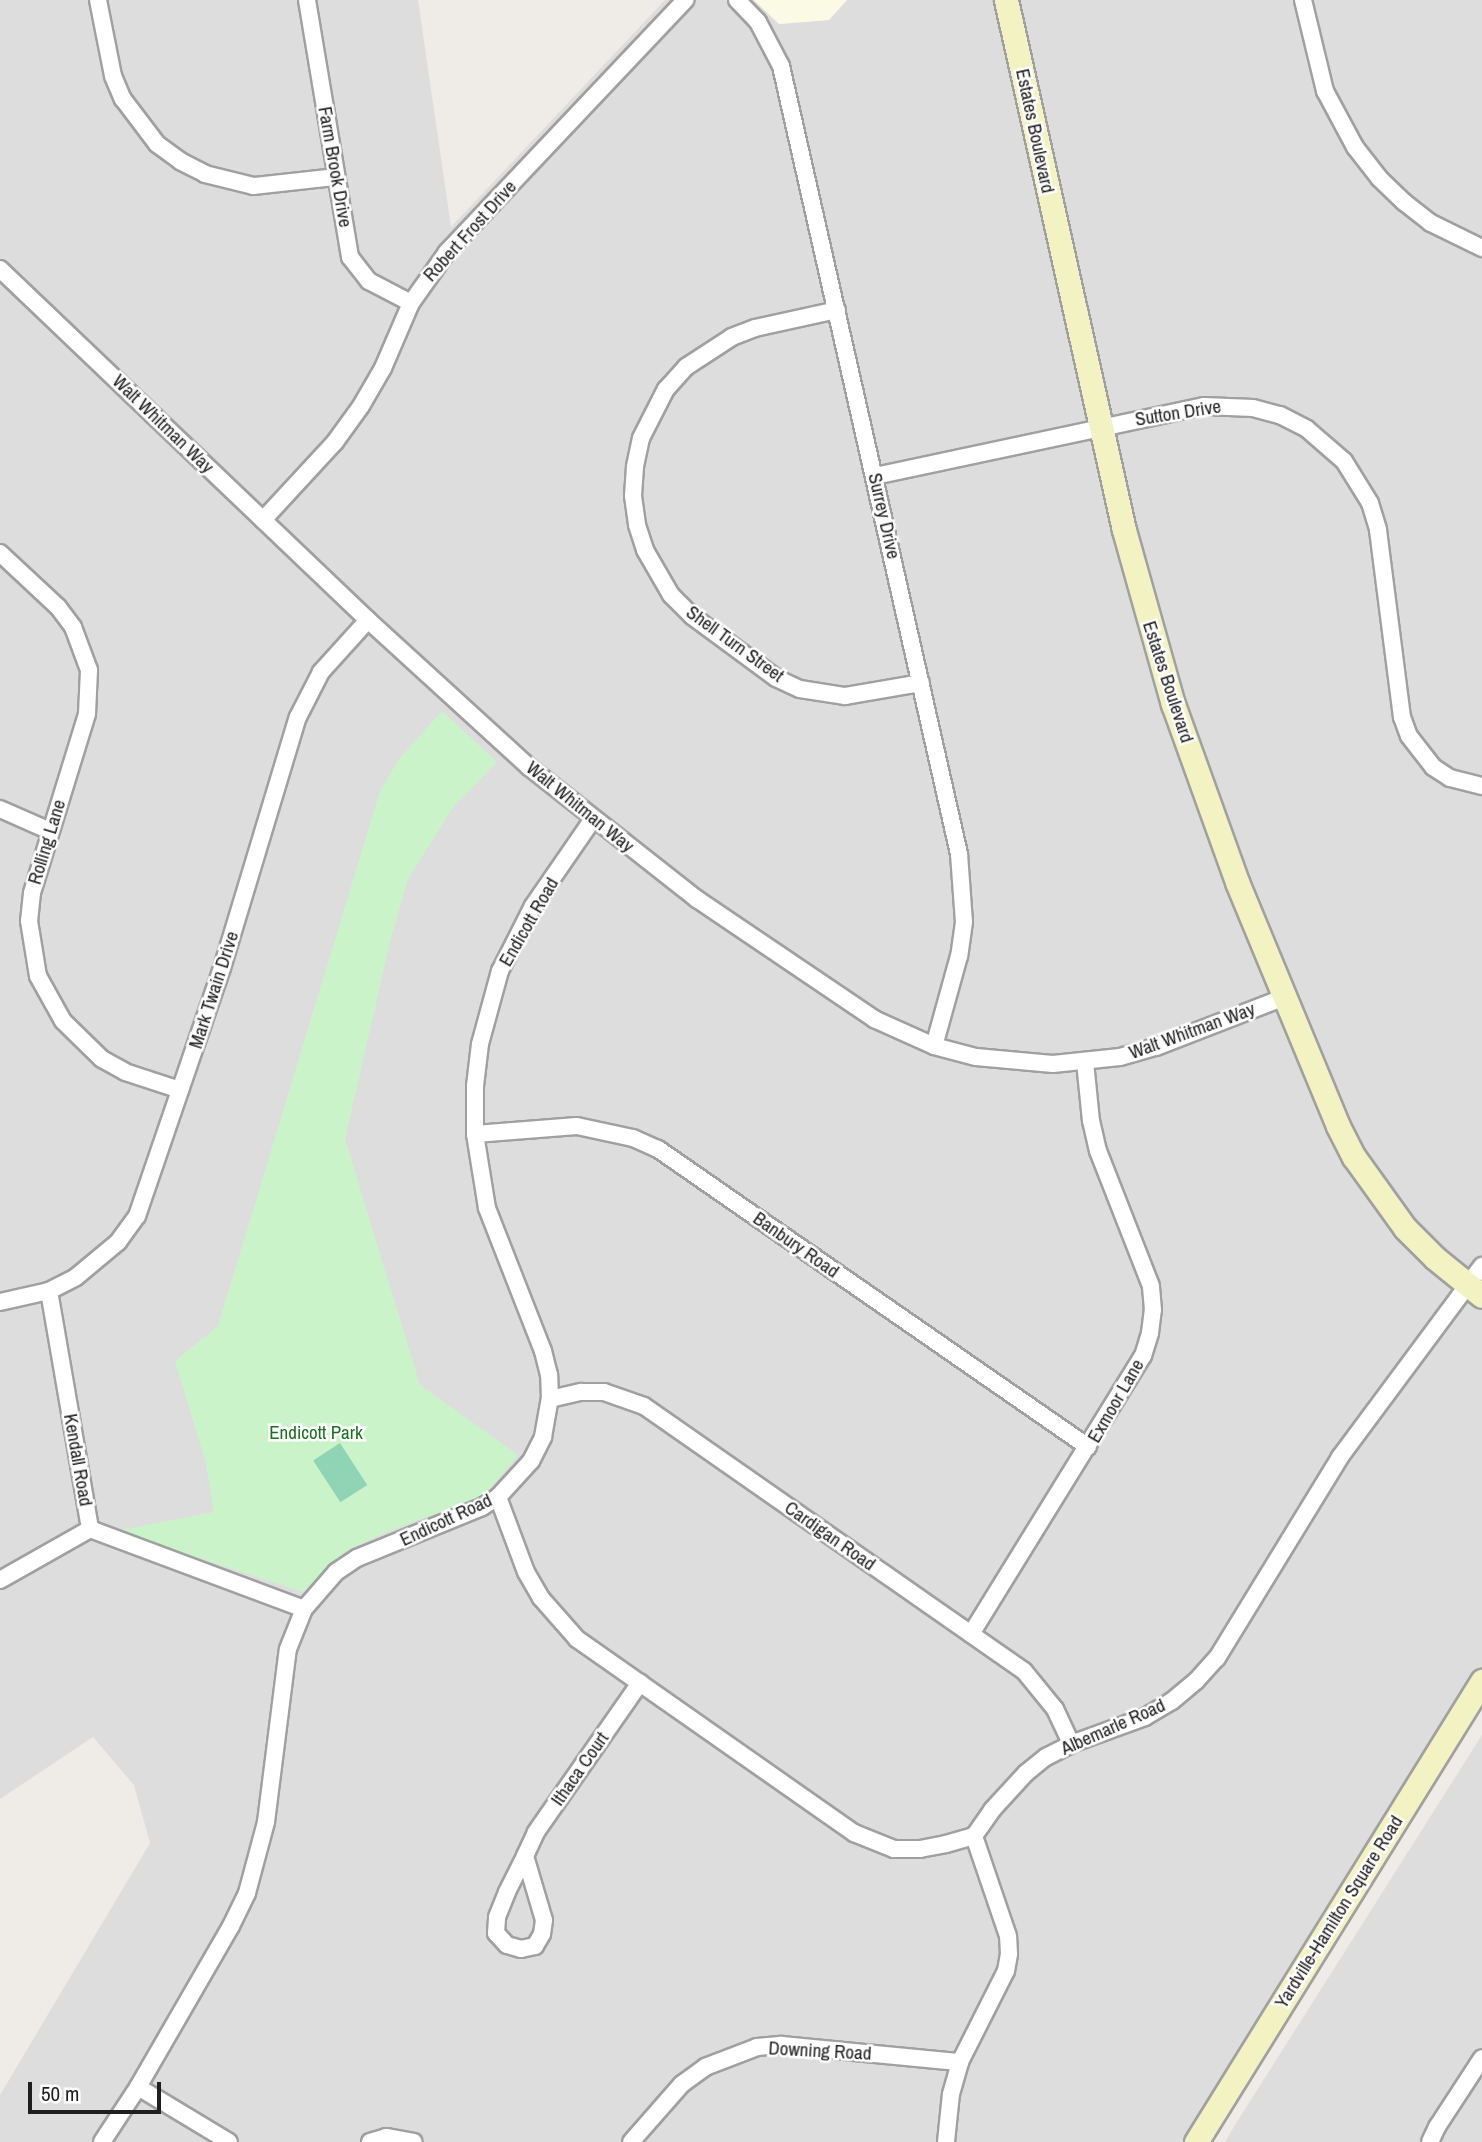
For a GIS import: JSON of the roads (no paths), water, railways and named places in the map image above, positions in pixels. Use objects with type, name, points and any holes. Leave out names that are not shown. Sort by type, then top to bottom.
[{"type":"street","points":[[98,0],[113,76],[123,100],[157,144],[180,161],[205,174],[254,186],[336,177]]},
{"type":"street","name":"Farm Brook Drive","points":[[307,0],[336,177],[354,264],[369,281],[411,303]]},
{"type":"street","name":"Robert Frost Drive","points":[[263,520],[335,442],[361,406],[383,368],[411,303],[447,252],[685,0]]},
{"type":"street","name":"Surrey Drive","points":[[737,0],[758,22],[781,66],[921,682],[964,888],[959,956],[934,1045]]},
{"type":"street","name":"Estates Boulevard","points":[[1006,0],[1099,428],[1124,530],[1173,704],[1237,882],[1338,1126],[1354,1157],[1405,1228],[1475,1291]]},
{"type":"street","points":[[1303,0],[1325,90],[1355,147],[1379,178],[1404,202],[1431,223],[1482,248]]},
{"type":"street","name":"Walt Whitman Way","points":[[0,269],[448,696],[593,819],[784,961],[874,1019],[934,1045],[976,1057],[1013,1062],[1085,1062],[1156,1047],[1285,997]]},
{"type":"street","name":"Shell Turn Street","points":[[837,310],[755,328],[732,337],[686,367],[661,397],[641,438],[633,496],[637,525],[645,550],[671,595],[692,616],[776,678],[800,689],[845,696],[921,682]]},
{"type":"street","name":"Sutton Drive","points":[[874,476],[1204,406],[1229,405],[1280,415],[1327,443],[1359,481],[1378,530],[1402,717],[1409,736],[1433,767],[1450,778],[1482,786]]},
{"type":"street","name":"Rolling Lane","points":[[0,553],[58,607],[73,627],[89,670],[88,714],[32,893],[29,921],[32,950],[49,999],[80,1041],[102,1059],[125,1072],[180,1090]]},
{"type":"street","name":"Mark Twain Drive","points":[[0,1303],[49,1291],[76,1277],[99,1260],[137,1216],[222,968],[307,694],[321,672],[368,620]]},
{"type":"street","points":[[0,809],[50,831]]},
{"type":"street","name":"Endicott Road","points":[[102,2142],[138,2087],[231,1927],[247,1893],[266,1822],[288,1649],[304,1609],[336,1572],[357,1558],[482,1507],[498,1497],[531,1461],[542,1437],[550,1399],[543,1351],[487,1208],[475,1134],[475,1086],[480,1044],[500,971],[533,906],[593,819]]},
{"type":"street","name":"Exmoor Lane","points":[[971,1634],[1143,1356],[1153,1310],[1146,1269],[1098,1151],[1091,1121],[1085,1062]]},
{"type":"street","name":"Banbury Road","points":[[475,1134],[577,1126],[614,1132],[658,1149],[1088,1447]]},
{"type":"street","name":"Albemarle Road","points":[[974,1836],[992,1810],[1026,1773],[1071,1744],[1145,1717],[1172,1701],[1217,1658],[1340,1457],[1475,1291],[1482,1266]]},
{"type":"street","name":"Kendall Road","points":[[49,1291],[90,1529],[304,1609]]},
{"type":"street","name":"Cardigan Road","points":[[550,1399],[581,1392],[604,1392],[624,1396],[644,1406],[1024,1671],[1041,1688],[1055,1709],[1071,1744]]},
{"type":"street","points":[[498,1497],[526,1572],[541,1598],[576,1639],[836,1822],[872,1843],[894,1849],[920,1849],[974,1836],[1008,1936],[1009,1954],[1006,1971],[970,2037],[960,2062],[951,2094],[946,2142]]},
{"type":"street","points":[[0,1580],[90,1529]]},
{"type":"street","name":"Yardville-Hamilton Square Road","points":[[1196,2142],[1482,1681]]},
{"type":"street","name":"Ithaca Court","points":[[524,1856],[544,1920],[542,1934],[535,1946],[521,1949],[507,1945],[496,1933],[498,1917],[524,1856],[536,1832],[640,1683]]},
{"type":"street","name":"Downing Road","points":[[631,2142],[682,2084],[705,2067],[730,2055],[757,2047],[782,2045],[960,2062]]},
{"type":"street","points":[[1430,2142],[1482,2058]]},
{"type":"street","points":[[138,2087],[229,2142]]},
{"type":"street","points":[[370,2142],[386,2137],[414,2142]]},
{"type":"park label","name":"Endicott Park","points":[[316,1433]]}]
